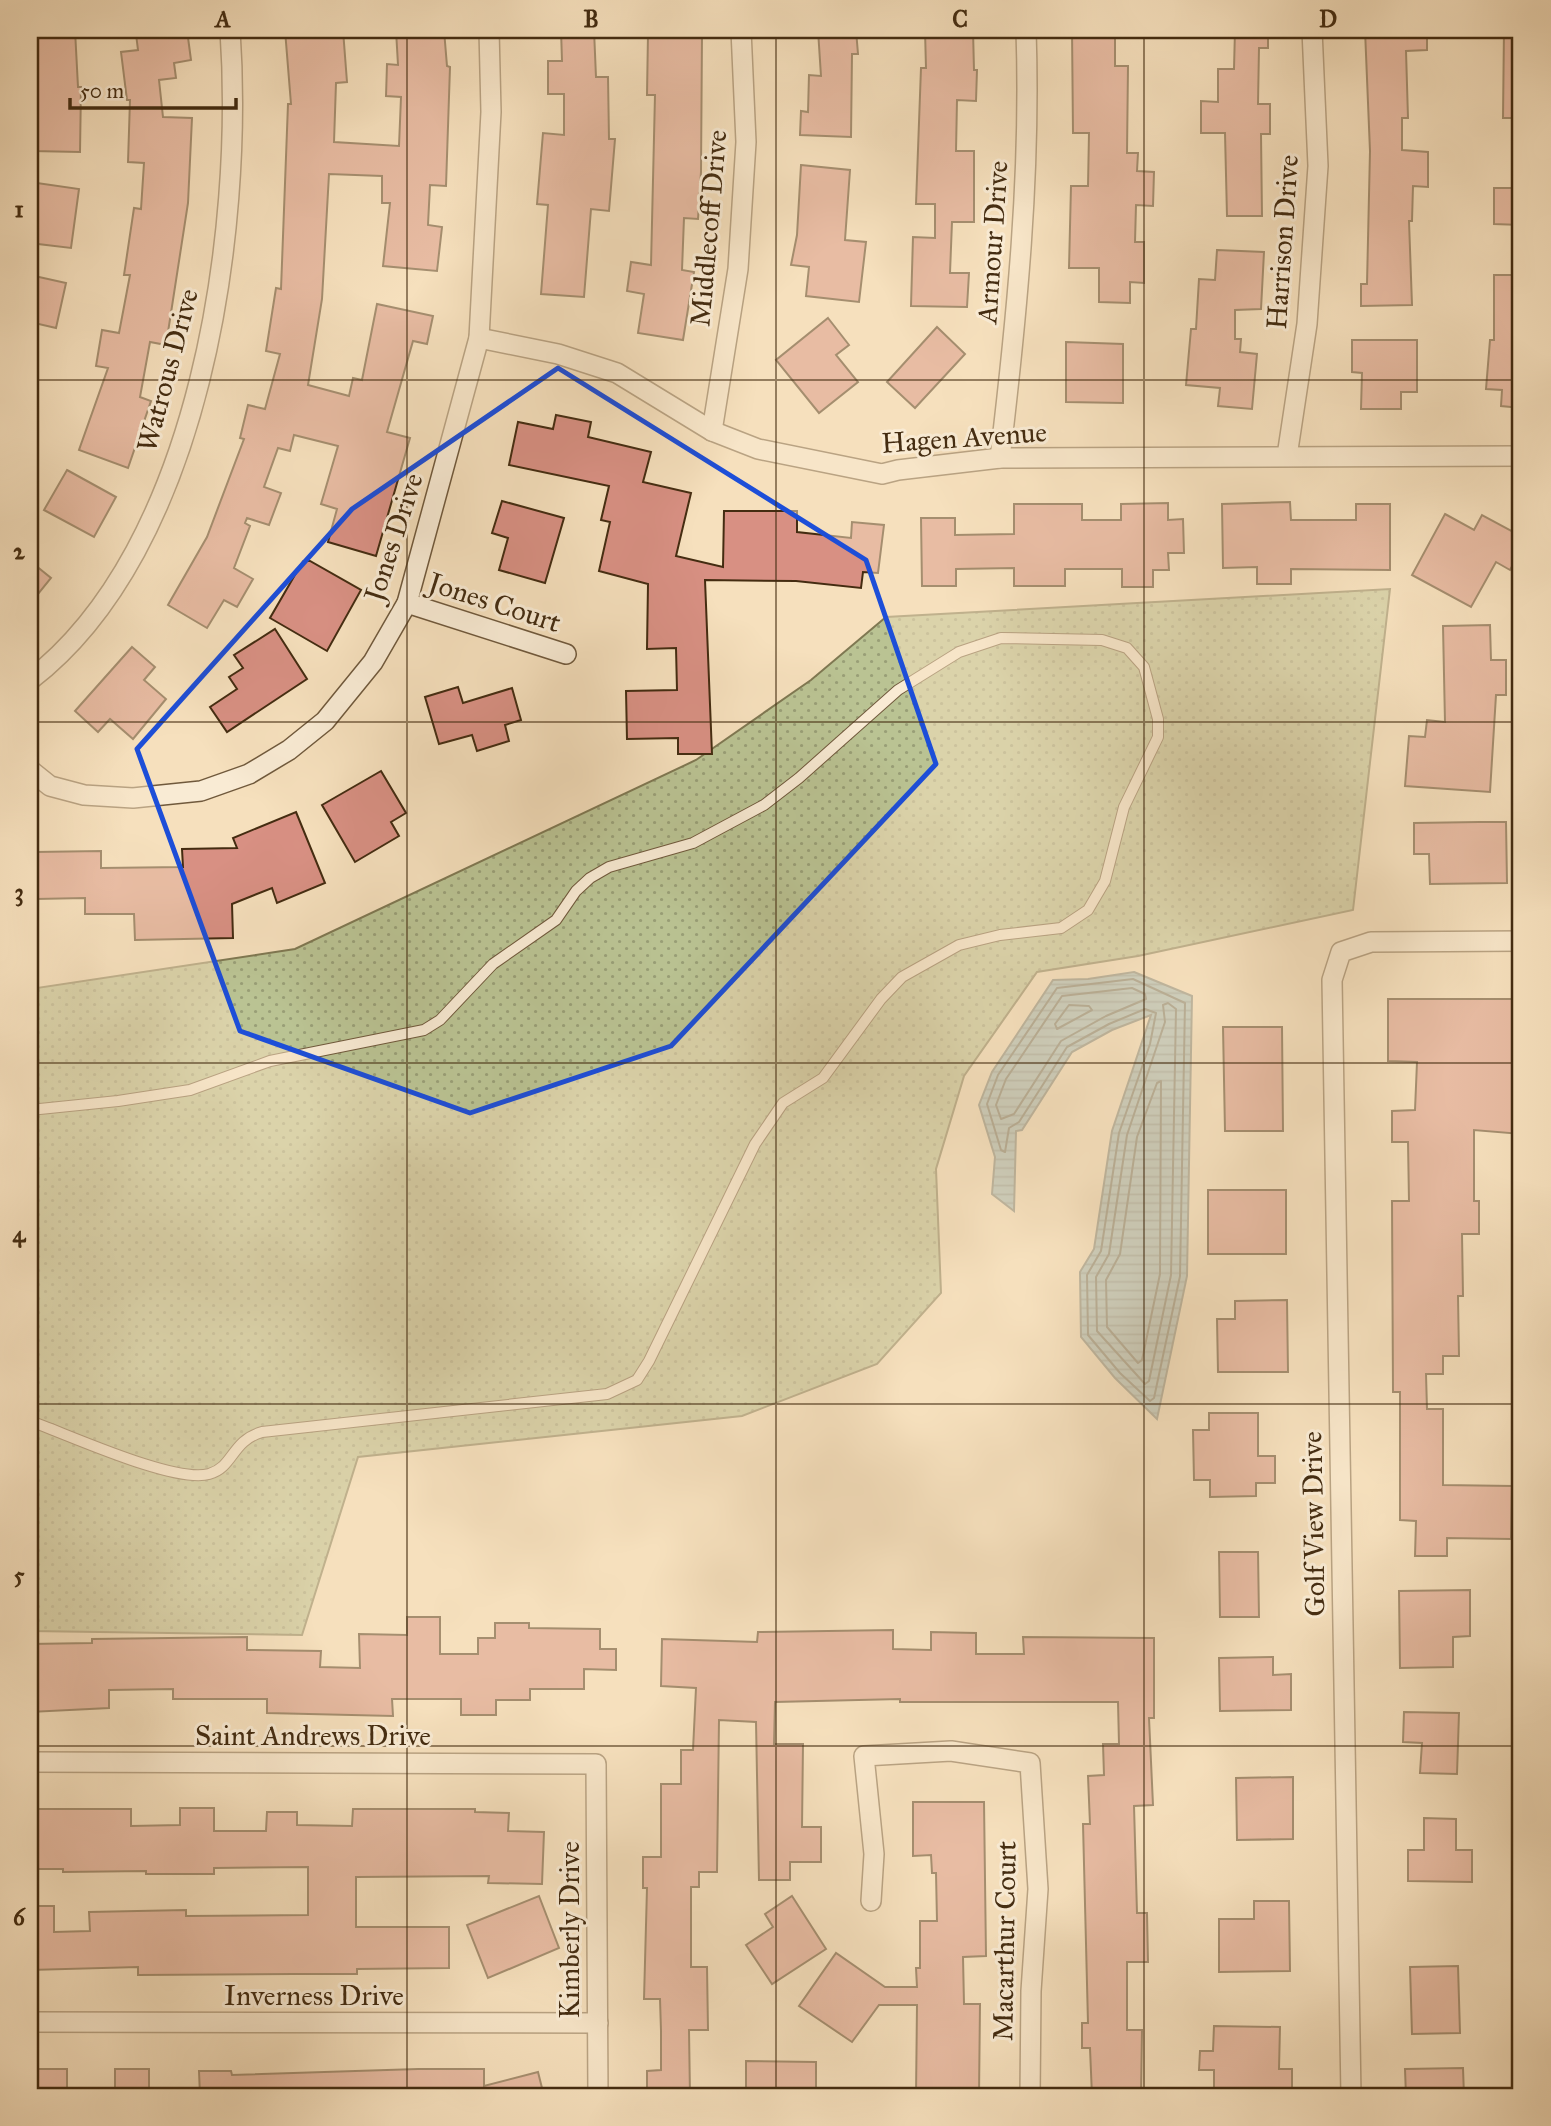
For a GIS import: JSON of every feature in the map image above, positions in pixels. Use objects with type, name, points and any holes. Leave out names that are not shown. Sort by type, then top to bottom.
[{"type":"street","name":"Watrous Drive","points":[[30,680],[83,628],[104,602],[134,556],[186,434],[214,317],[227,234],[230,30]]},
{"type":"street","name":"Jones Drive","points":[[30,770],[50,786],[72,792],[133,798],[201,791],[248,774],[289,750],[341,704],[373,662],[407,603],[479,338],[491,112],[489,30]]},
{"type":"street","name":"Middlecoff Drive","points":[[712,431],[737,269],[746,142],[741,30]]},
{"type":"street","name":"Armour Drive","points":[[1000,458],[1022,256],[1028,98],[1026,30]]},
{"type":"street","name":"Harrison Drive","points":[[1287,456],[1307,324],[1318,166],[1312,30]]},
{"type":"street","name":"Hagen Avenue","points":[[479,338],[558,354],[617,373],[712,431],[758,449],[796,459],[882,474],[1000,458],[1521,456]]},
{"type":"street","name":"Jones Court","points":[[407,603],[566,654]]},
{"type":"street","name":"Golf View Drive","points":[[1351,2096],[1332,980],[1340,952],[1371,942],[1521,941]]},
{"type":"street","name":"Macarthur Court","points":[[871,1901],[874,1854],[864,1756],[951,1751],[1030,1763],[1038,1889],[1029,2046],[1030,2096]]},
{"type":"street","name":"Saint Andrews Drive","points":[[30,1762],[596,1764]]},
{"type":"street","name":"Kimberly Drive","points":[[596,1764],[598,2096]]},
{"type":"street","name":"Inverness Drive","points":[[30,2022],[598,2023]]},
{"type":"lane","points":[[30,1110],[190,1090],[271,1061],[433,1026],[493,964],[556,919],[576,891],[590,878],[609,867],[693,843],[764,805],[799,778],[898,690],[971,646],[1001,638],[1102,640],[1127,648],[1144,667],[1158,719],[1158,737],[1124,807],[1105,881],[1088,910],[1061,928],[1000,935],[959,945],[902,977],[877,1005],[823,1078],[783,1104],[755,1144],[649,1361],[630,1386],[607,1394],[262,1432],[242,1441],[220,1468],[202,1475],[131,1459],[30,1421]]},
{"type":"highlighted area","points":[[558,368],[866,560],[936,764],[671,1046],[470,1113],[240,1031],[137,749],[352,509]]},
{"type":"green space","points":[[1390,589],[1353,910],[1138,956],[1037,972],[964,1076],[936,1169],[941,1293],[877,1364],[742,1416],[358,1457],[302,1635],[30,1631],[30,989],[295,949],[696,760],[811,680],[886,617]]},
{"type":"water","points":[[1134,972],[1192,996],[1187,1276],[1157,1419],[1115,1378],[1081,1337],[1080,1272],[1094,1249],[1112,1131],[1151,1015],[1112,1030],[1072,1052],[1022,1130],[1016,1131],[1014,1211],[992,1194],[995,1157],[979,1105],[992,1072],[1053,980],[1088,979]]},
{"type":"building","points":[[30,30],[75,30],[78,87],[81,87],[80,152],[32,151],[34,62],[31,63]]},
{"type":"building","points":[[187,30],[191,60],[174,63],[176,78],[159,80],[163,117],[192,118],[188,203],[166,345],[150,342],[140,397],[151,401],[128,468],[79,450],[108,368],[96,366],[102,330],[119,333],[130,275],[124,275],[134,208],[141,209],[144,163],[128,162],[130,100],[127,100],[121,52],[138,50],[136,34]]},
{"type":"building","points":[[285,30],[343,30],[347,82],[336,83],[334,142],[399,146],[401,97],[386,96],[387,64],[398,65],[396,30],[444,30],[447,66],[450,67],[446,186],[430,185],[428,225],[442,227],[437,271],[383,266],[390,203],[382,203],[382,176],[329,174],[322,299],[308,385],[349,396],[353,378],[362,380],[377,304],[433,316],[427,344],[413,341],[387,432],[410,438],[376,556],[328,542],[337,509],[321,504],[338,446],[294,435],[290,451],[278,448],[264,487],[281,493],[269,525],[247,518],[245,523],[250,526],[234,568],[253,579],[237,607],[224,600],[207,628],[168,605],[207,537],[244,439],[240,438],[248,405],[265,409],[280,354],[266,351],[276,288],[281,289],[288,104],[291,104]]},
{"type":"building","points":[[561,30],[594,30],[596,77],[608,77],[609,139],[615,139],[609,211],[591,209],[584,297],[541,294],[548,205],[537,204],[543,133],[564,135],[564,94],[548,94],[548,61],[562,61]]},
{"type":"building","points":[[818,30],[856,30],[858,54],[852,54],[851,137],[800,135],[801,111],[808,112],[809,75],[821,76]]},
{"type":"building","points":[[925,30],[973,30],[974,70],[977,70],[976,101],[957,100],[956,151],[974,151],[974,222],[952,222],[950,273],[969,273],[967,307],[911,306],[913,237],[935,238],[935,204],[916,204],[921,68],[926,68]]},
{"type":"building","points":[[1072,30],[1115,30],[1115,66],[1128,66],[1127,153],[1138,153],[1137,171],[1154,172],[1153,206],[1136,205],[1135,242],[1144,242],[1144,283],[1130,282],[1130,303],[1099,302],[1099,268],[1069,268],[1071,186],[1088,186],[1089,133],[1073,133]]},
{"type":"building","points":[[1235,30],[1268,30],[1268,48],[1259,48],[1258,104],[1270,104],[1270,134],[1261,134],[1262,216],[1227,216],[1225,133],[1201,133],[1201,101],[1218,102],[1218,69],[1234,69]]},
{"type":"building","points":[[1365,30],[1427,30],[1427,50],[1406,51],[1408,118],[1402,118],[1402,150],[1428,152],[1428,187],[1413,186],[1412,221],[1409,221],[1412,305],[1361,306],[1361,284],[1367,284],[1370,151]]},
{"type":"building","points":[[1504,30],[1521,30],[1521,118],[1503,118]]},
{"type":"building","points":[[648,34],[702,34],[701,172],[698,219],[684,218],[682,270],[694,272],[683,340],[638,333],[644,294],[627,291],[631,262],[651,265],[655,95],[647,95]]},
{"type":"building","points":[[801,165],[850,170],[845,240],[866,242],[859,302],[806,296],[809,267],[791,265],[797,235]]},
{"type":"building","points":[[30,182],[79,189],[71,248],[30,243]]},
{"type":"building","points":[[1494,188],[1521,188],[1521,225],[1494,224]]},
{"type":"building","points":[[1217,250],[1264,252],[1261,309],[1235,310],[1235,339],[1241,339],[1240,352],[1257,354],[1252,409],[1218,406],[1220,388],[1186,385],[1191,329],[1196,329],[1199,279],[1215,280]]},
{"type":"building","points":[[30,275],[66,283],[56,328],[30,322]]},
{"type":"building","points":[[1494,275],[1521,275],[1521,408],[1501,406],[1502,390],[1486,389],[1490,340],[1494,340]]},
{"type":"building","points":[[828,318],[849,345],[836,355],[858,382],[819,413],[776,360]]},
{"type":"building","points":[[937,327],[965,354],[915,408],[887,382]]},
{"type":"building","points":[[1352,340],[1417,340],[1417,392],[1401,392],[1401,409],[1361,409],[1362,373],[1352,372]]},
{"type":"building","points":[[1066,342],[1123,344],[1123,403],[1066,402]]},
{"type":"building","points":[[556,415],[591,422],[588,437],[651,452],[643,482],[691,493],[676,556],[723,567],[724,511],[797,511],[797,532],[851,538],[852,522],[884,525],[878,573],[863,572],[861,588],[796,581],[705,580],[712,754],[678,754],[678,738],[627,739],[626,691],[677,690],[676,648],[647,649],[648,584],[599,571],[610,522],[601,520],[609,486],[509,465],[518,422],[553,429]]},
{"type":"building","points":[[67,470],[116,497],[94,537],[44,510]]},
{"type":"building","points":[[502,501],[564,518],[545,583],[499,570],[508,538],[492,533]]},
{"type":"building","points":[[1290,502],[1291,520],[1356,520],[1356,504],[1390,504],[1390,570],[1291,569],[1291,584],[1257,584],[1257,567],[1223,568],[1222,504]]},
{"type":"building","points":[[1168,503],[1168,520],[1183,519],[1184,553],[1168,553],[1169,570],[1153,570],[1153,587],[1122,587],[1122,569],[1065,569],[1065,586],[1014,586],[1014,568],[956,569],[956,586],[922,586],[921,518],[955,518],[955,535],[1014,534],[1014,504],[1082,504],[1082,520],[1121,520],[1121,504]]},
{"type":"building","points":[[1445,514],[1474,530],[1482,515],[1521,536],[1521,550],[1510,570],[1496,562],[1471,607],[1412,575]]},
{"type":"building","points":[[30,561],[51,578],[30,604]]},
{"type":"building","points":[[303,561],[310,561],[361,590],[327,651],[270,618]]},
{"type":"building","points":[[1490,625],[1491,660],[1506,660],[1506,695],[1496,695],[1490,792],[1405,786],[1409,736],[1425,737],[1427,720],[1445,722],[1443,626]]},
{"type":"building","points":[[275,629],[307,679],[227,732],[210,707],[237,689],[229,677],[243,668],[234,655]]},
{"type":"building","points":[[132,647],[155,667],[144,680],[166,699],[133,739],[110,719],[98,732],[75,711]]},
{"type":"building","points":[[458,687],[463,703],[512,688],[521,720],[505,725],[509,741],[477,751],[472,735],[439,744],[425,697]]},
{"type":"building","points":[[381,771],[406,813],[391,822],[399,836],[355,862],[322,805]]},
{"type":"building","points":[[296,812],[325,883],[277,903],[272,888],[232,904],[233,938],[135,940],[134,914],[85,914],[85,898],[36,899],[35,852],[101,851],[101,868],[183,867],[182,849],[237,848],[233,838]]},
{"type":"building","points":[[1506,822],[1507,883],[1430,884],[1429,854],[1414,854],[1414,823]]},
{"type":"building","points":[[1388,999],[1518,999],[1517,1106],[1521,1107],[1521,1134],[1474,1130],[1474,1201],[1479,1201],[1479,1234],[1462,1234],[1463,1296],[1458,1296],[1459,1356],[1443,1356],[1443,1374],[1426,1374],[1427,1409],[1443,1409],[1443,1485],[1512,1486],[1511,1539],[1447,1538],[1447,1556],[1415,1556],[1416,1521],[1400,1520],[1400,1392],[1393,1392],[1392,1201],[1409,1201],[1408,1142],[1392,1142],[1392,1111],[1415,1110],[1417,1062],[1388,1061]]},
{"type":"building","points":[[1223,1027],[1282,1027],[1283,1131],[1225,1131]]},
{"type":"building","points":[[1208,1190],[1286,1190],[1286,1254],[1208,1254]]},
{"type":"building","points":[[1287,1300],[1288,1372],[1218,1372],[1217,1319],[1235,1319],[1235,1301]]},
{"type":"building","points":[[1209,1413],[1258,1413],[1258,1456],[1275,1456],[1275,1483],[1256,1483],[1256,1496],[1210,1497],[1210,1480],[1194,1480],[1193,1430],[1209,1430]]},
{"type":"building","points":[[1219,1552],[1258,1552],[1259,1617],[1220,1617]]},
{"type":"building","points":[[1470,1590],[1470,1636],[1453,1637],[1453,1667],[1400,1668],[1399,1591]]},
{"type":"building","points":[[407,1617],[440,1617],[440,1654],[478,1654],[478,1638],[495,1638],[495,1623],[529,1623],[529,1628],[600,1629],[600,1649],[616,1649],[616,1670],[584,1669],[584,1689],[530,1689],[530,1700],[496,1700],[496,1715],[461,1715],[461,1699],[392,1699],[393,1716],[267,1713],[267,1699],[173,1699],[173,1689],[109,1690],[109,1708],[30,1712],[30,1644],[92,1643],[92,1639],[247,1637],[247,1650],[321,1651],[320,1667],[360,1668],[359,1634],[407,1635]]},
{"type":"building","points":[[893,1630],[893,1649],[931,1650],[931,1632],[976,1633],[976,1654],[1024,1654],[1023,1637],[1154,1638],[1154,1718],[1149,1718],[1153,1805],[1134,1806],[1137,1913],[1147,1913],[1148,1962],[1127,1962],[1127,2030],[1142,2030],[1141,2096],[1092,2096],[1090,2048],[1082,2048],[1082,2023],[1088,2023],[1083,1824],[1090,1824],[1088,1776],[1104,1775],[1103,1744],[1119,1744],[1118,1702],[900,1702],[900,1699],[775,1702],[774,1744],[803,1744],[802,1827],[821,1827],[821,1862],[790,1862],[790,1880],[759,1880],[756,1722],[719,1720],[717,1872],[699,1872],[699,1887],[691,1887],[691,1967],[707,1967],[708,2030],[689,2030],[690,2096],[647,2096],[647,2071],[661,2070],[661,2031],[660,1999],[644,1999],[647,1888],[643,1888],[643,1857],[661,1857],[661,1784],[681,1784],[681,1750],[693,1750],[696,1688],[661,1686],[662,1639],[757,1642],[758,1632]]},
{"type":"building","points":[[1273,1657],[1273,1675],[1291,1674],[1291,1710],[1220,1711],[1219,1658]]},
{"type":"building","points":[[1404,1712],[1459,1713],[1457,1774],[1420,1773],[1422,1743],[1403,1742]]},
{"type":"building","points":[[1293,1777],[1293,1839],[1237,1840],[1236,1778]]},
{"type":"building","points":[[913,1802],[984,1802],[986,1956],[963,1957],[964,2004],[980,2004],[979,2096],[916,2096],[917,2005],[879,2005],[852,2042],[799,2006],[836,1953],[885,1987],[917,1987],[916,1968],[920,1968],[920,1921],[937,1921],[936,1873],[932,1873],[931,1855],[913,1856]]},
{"type":"building","points":[[180,1808],[214,1808],[214,1831],[266,1831],[267,1812],[297,1812],[297,1825],[352,1826],[353,1809],[475,1809],[475,1812],[509,1813],[508,1831],[544,1832],[542,1884],[488,1883],[489,1876],[356,1877],[356,1927],[449,1927],[449,1968],[357,1969],[357,1974],[138,1975],[138,1967],[30,1970],[30,1906],[54,1906],[54,1932],[90,1931],[89,1912],[186,1910],[186,1916],[308,1915],[308,1867],[214,1868],[214,1874],[63,1872],[63,1869],[30,1869],[30,1809],[131,1809],[131,1826],[180,1825]]},
{"type":"building","points":[[1424,1818],[1456,1819],[1456,1850],[1472,1850],[1472,1882],[1408,1881],[1408,1850],[1424,1850]]},
{"type":"building","points":[[539,1896],[559,1948],[488,1978],[467,1925]]},
{"type":"building","points":[[792,1896],[826,1949],[772,1984],[746,1945],[773,1927],[765,1914]]},
{"type":"building","points":[[1254,1901],[1289,1901],[1290,1971],[1219,1972],[1219,1919],[1254,1919]]},
{"type":"building","points":[[1458,1966],[1460,2033],[1412,2034],[1410,1967]]},
{"type":"building","points":[[1214,2026],[1280,2027],[1279,2069],[1292,2069],[1292,2096],[1214,2094],[1214,2070],[1199,2070],[1200,2051],[1213,2051]]},
{"type":"building","points":[[746,2061],[816,2062],[816,2094],[746,2093]]},
{"type":"building","points":[[1463,2068],[1464,2096],[1406,2096],[1405,2069]]},
{"type":"building","points":[[33,2069],[67,2069],[67,2096],[33,2096]]},
{"type":"building","points":[[115,2069],[149,2069],[149,2096],[115,2096]]},
{"type":"building","points":[[484,2069],[484,2086],[538,2072],[544,2096],[200,2096],[199,2071],[231,2071],[232,2075]]}]
